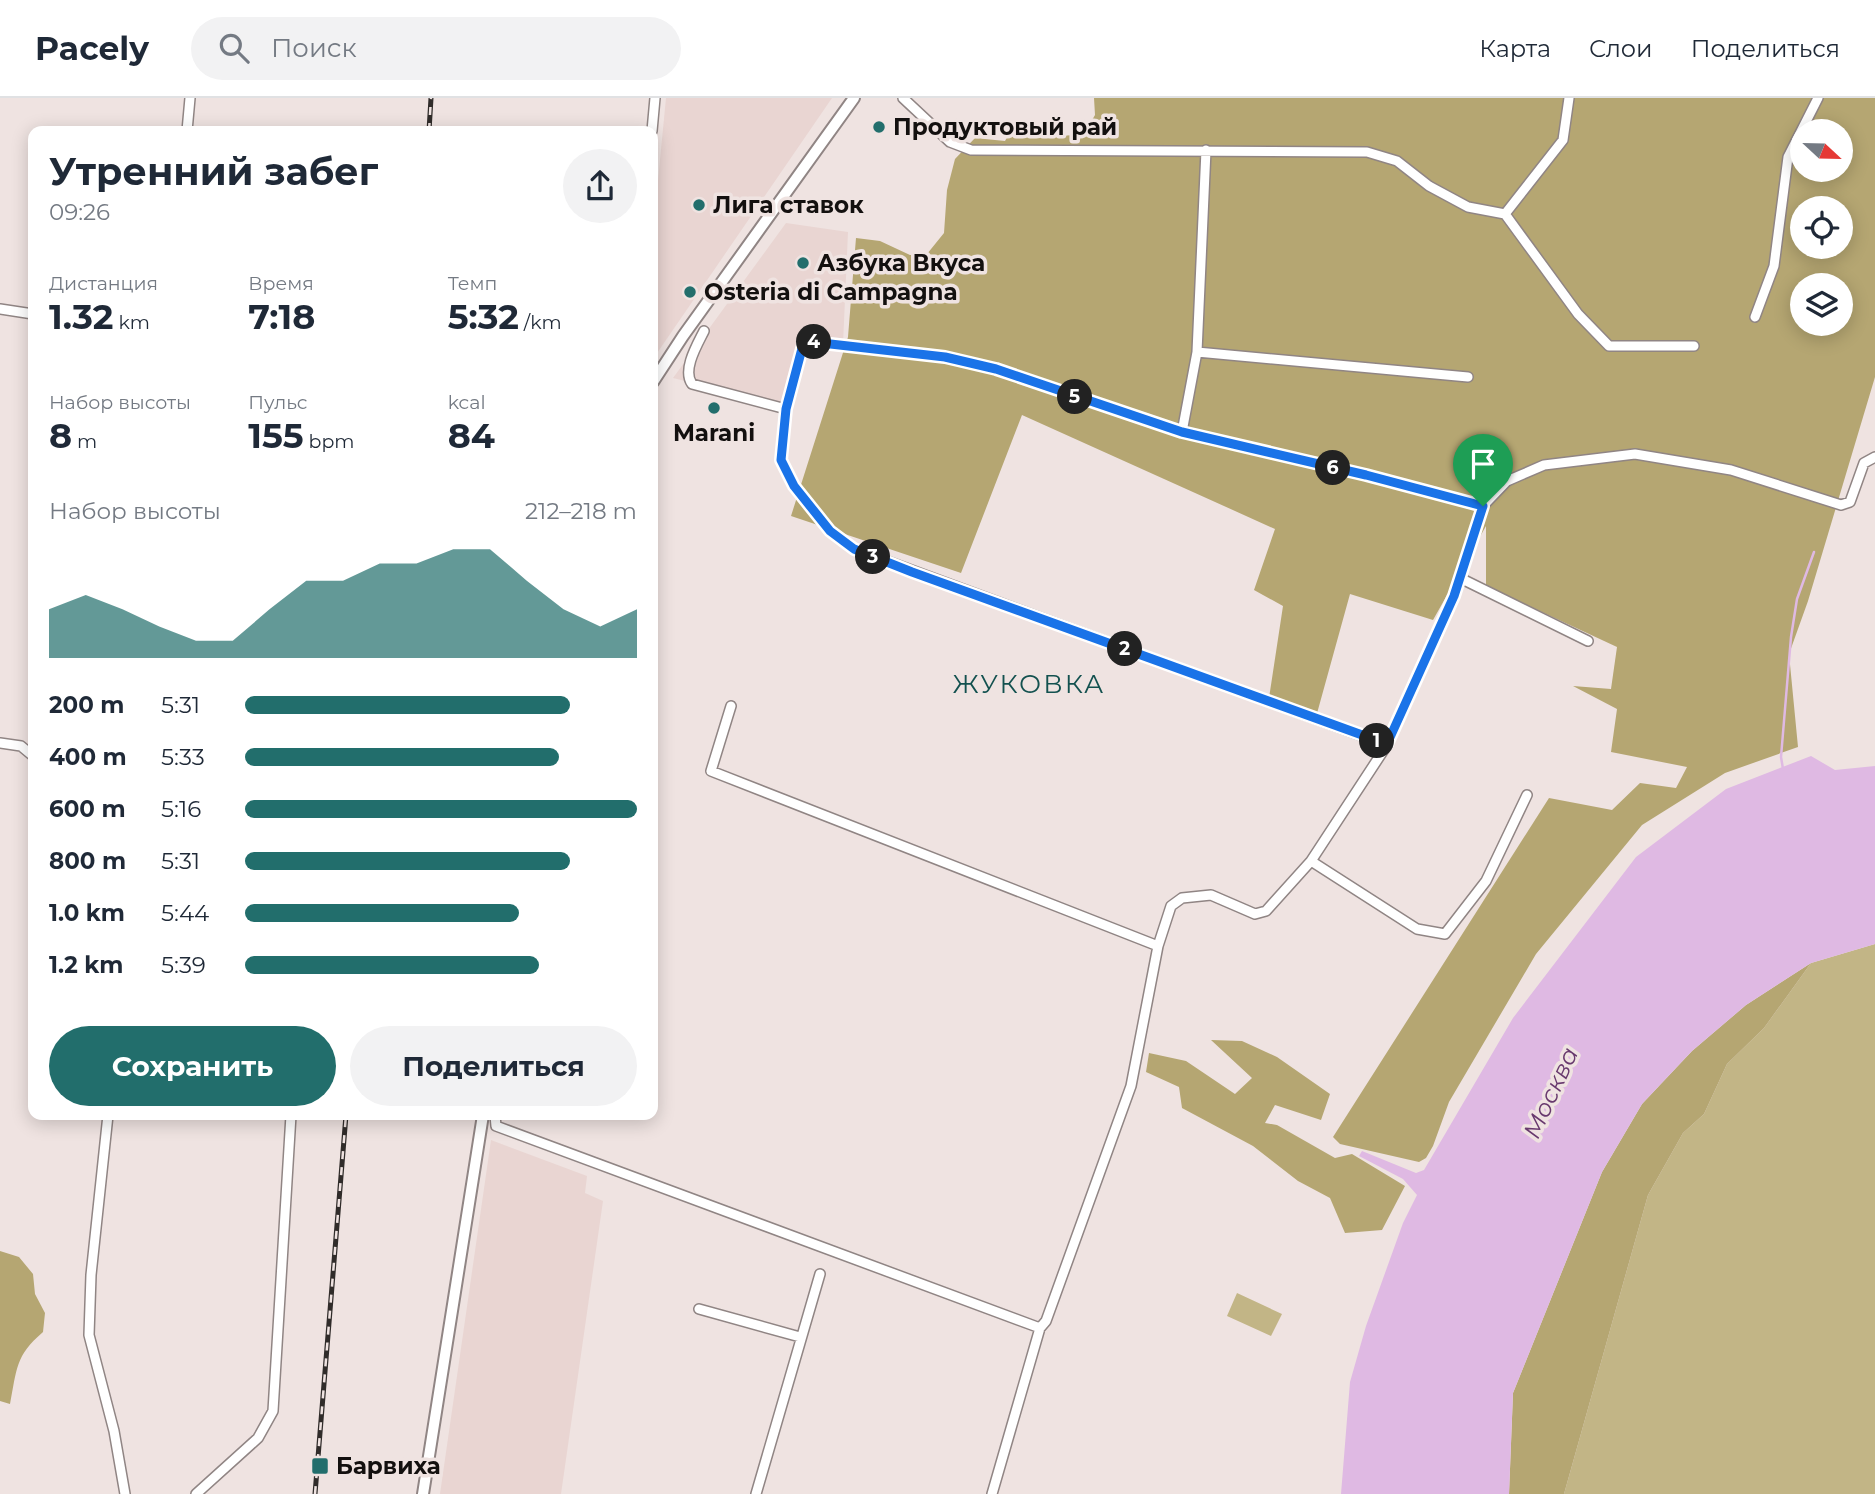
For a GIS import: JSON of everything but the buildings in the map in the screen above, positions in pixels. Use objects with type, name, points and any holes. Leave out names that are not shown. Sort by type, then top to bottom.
[{"type":"main road","points":[[658,374],[854,98]]},
{"type":"main road","points":[[423,1494],[482,1120]]},
{"type":"street","points":[[187,126],[190,98]]},
{"type":"street","points":[[652,126],[655,98]]},
{"type":"street","points":[[903,98],[950,142],[971,150],[1367,152],[1396,161],[1429,186],[1468,207],[1505,214],[1577,314],[1609,346],[1694,346]]},
{"type":"street","points":[[1505,214],[1563,140],[1569,98]]},
{"type":"street","points":[[1755,317],[1774,267],[1788,157],[1818,98]]},
{"type":"street","points":[[1182,432],[1197,352],[1206,150]]},
{"type":"street","points":[[0,309],[28,313]]},
{"type":"street","points":[[683,336],[704,331],[693,354],[688,374],[692,384],[786,409]]},
{"type":"street","points":[[1387,744],[854,549],[830,531],[794,486],[781,460],[786,409],[804,341],[945,357],[984,366],[1182,432],[1366,475],[1483,506]]},
{"type":"street","points":[[1197,352],[1468,377]]},
{"type":"street","points":[[992,1494],[1040,1328],[1046,1321],[1131,1086],[1158,946],[1171,906],[1182,898],[1211,895],[1255,914],[1266,911],[1311,861],[1387,744],[1460,578],[1483,506],[1507,481],[1544,465],[1636,454],[1731,470],[1841,505],[1850,502],[1864,463],[1875,457]]},
{"type":"street","points":[[1460,578],[1588,641]]},
{"type":"street","points":[[731,706],[711,771],[1158,946]]},
{"type":"street","points":[[0,743],[21,746],[28,752]]},
{"type":"street","points":[[1311,861],[1417,929],[1445,934],[1486,881],[1527,795]]},
{"type":"street","points":[[107,1120],[91,1275],[89,1335],[114,1431],[125,1494]]},
{"type":"street","points":[[196,1494],[258,1438],[273,1411],[292,1120]]},
{"type":"street","points":[[495,1120],[496,1126],[1040,1328]]},
{"type":"street","points":[[756,1494],[820,1274]]},
{"type":"street","points":[[699,1309],[800,1337]]},
{"type":"shaded area","points":[[666,98],[832,98],[658,352],[658,180]]},
{"type":"shaded area","points":[[1094,98],[1875,98],[1875,377],[1808,601],[1789,654],[1798,747],[1725,773],[1642,825],[1536,954],[1449,1102],[1433,1146],[1426,1158],[1419,1162],[1340,1144],[1333,1137],[1549,798],[1612,810],[1640,783],[1676,788],[1687,767],[1611,752],[1617,709],[1573,686],[1611,689],[1617,647],[1486,586],[1486,526],[1433,620],[1350,594],[1316,717],[1269,698],[1283,606],[1254,590],[1275,529],[1022,415],[961,573],[791,516],[848,337],[856,238],[880,241],[910,255],[927,254],[944,233],[947,190],[955,159],[975,138],[1005,141],[1017,119],[1021,131],[1050,137],[1084,134],[1095,115]]},
{"type":"shaded area","points":[[786,223],[848,232],[843,344],[799,336],[781,405],[673,378]]},
{"type":"shaded area","points":[[1875,944],[1875,1494],[1564,1494],[1648,1195],[1683,1133],[1704,1114],[1727,1064],[1764,1028],[1811,963]]},
{"type":"shaded area","points":[[1811,963],[1764,1028],[1727,1064],[1704,1114],[1683,1133],[1648,1195],[1564,1494],[1509,1494],[1513,1393],[1602,1172],[1642,1104],[1692,1051],[1746,1005]]},
{"type":"shaded area","points":[[1211,1040],[1242,1041],[1277,1057],[1330,1094],[1321,1120],[1275,1105],[1265,1123],[1277,1125],[1335,1158],[1352,1154],[1405,1186],[1382,1230],[1345,1233],[1330,1198],[1298,1181],[1253,1146],[1182,1108],[1179,1087],[1146,1072],[1149,1053],[1186,1061],[1235,1094],[1252,1078]]},
{"type":"shaded area","points":[[491,1140],[587,1176],[585,1193],[603,1201],[561,1494],[440,1494]]},
{"type":"shaded area","points":[[0,1251],[19,1257],[33,1274],[35,1294],[45,1313],[43,1332],[22,1356],[10,1404],[0,1401]]},
{"type":"shaded area","points":[[1237,1293],[1282,1314],[1271,1336],[1227,1316]]},
{"type":"water","name":"Москва","points":[[1811,756],[1835,770],[1875,766],[1875,944],[1811,963],[1746,1005],[1692,1051],[1642,1104],[1602,1172],[1513,1393],[1509,1494],[1341,1494],[1350,1382],[1366,1326],[1403,1223],[1417,1195],[1403,1179],[1359,1156],[1362,1151],[1416,1173],[1424,1170],[1513,1018],[1636,857],[1726,789]]},
{"type":"waterway","points":[[1783,769],[1781,757],[1791,637],[1797,599],[1814,552]]},
{"type":"railway","points":[[429,126],[431,98]]},
{"type":"railway","points":[[315,1494],[346,1120]]},
{"type":"place","name":"Продуктовый рай","points":[[879,127]]},
{"type":"place","name":"Лига ставок","points":[[699,205]]},
{"type":"place","name":"Азбука Вкуса","points":[[803,263]]},
{"type":"place","name":"Osteria di Campagna","points":[[690,292]]},
{"type":"place","name":"Marani","points":[[714,408]]},
{"type":"place","name":"Барвиха","points":[[320,1466]]},
{"type":"district","name":"ЖУКОВКА","points":[[1029,684]]},
{"type":"route","points":[[804,341],[945,357],[996,369],[1182,432],[1366,475],[1483,506],[1454,596],[1387,744],[854,549],[830,531],[794,486],[781,460],[786,409],[804,341]]}]
